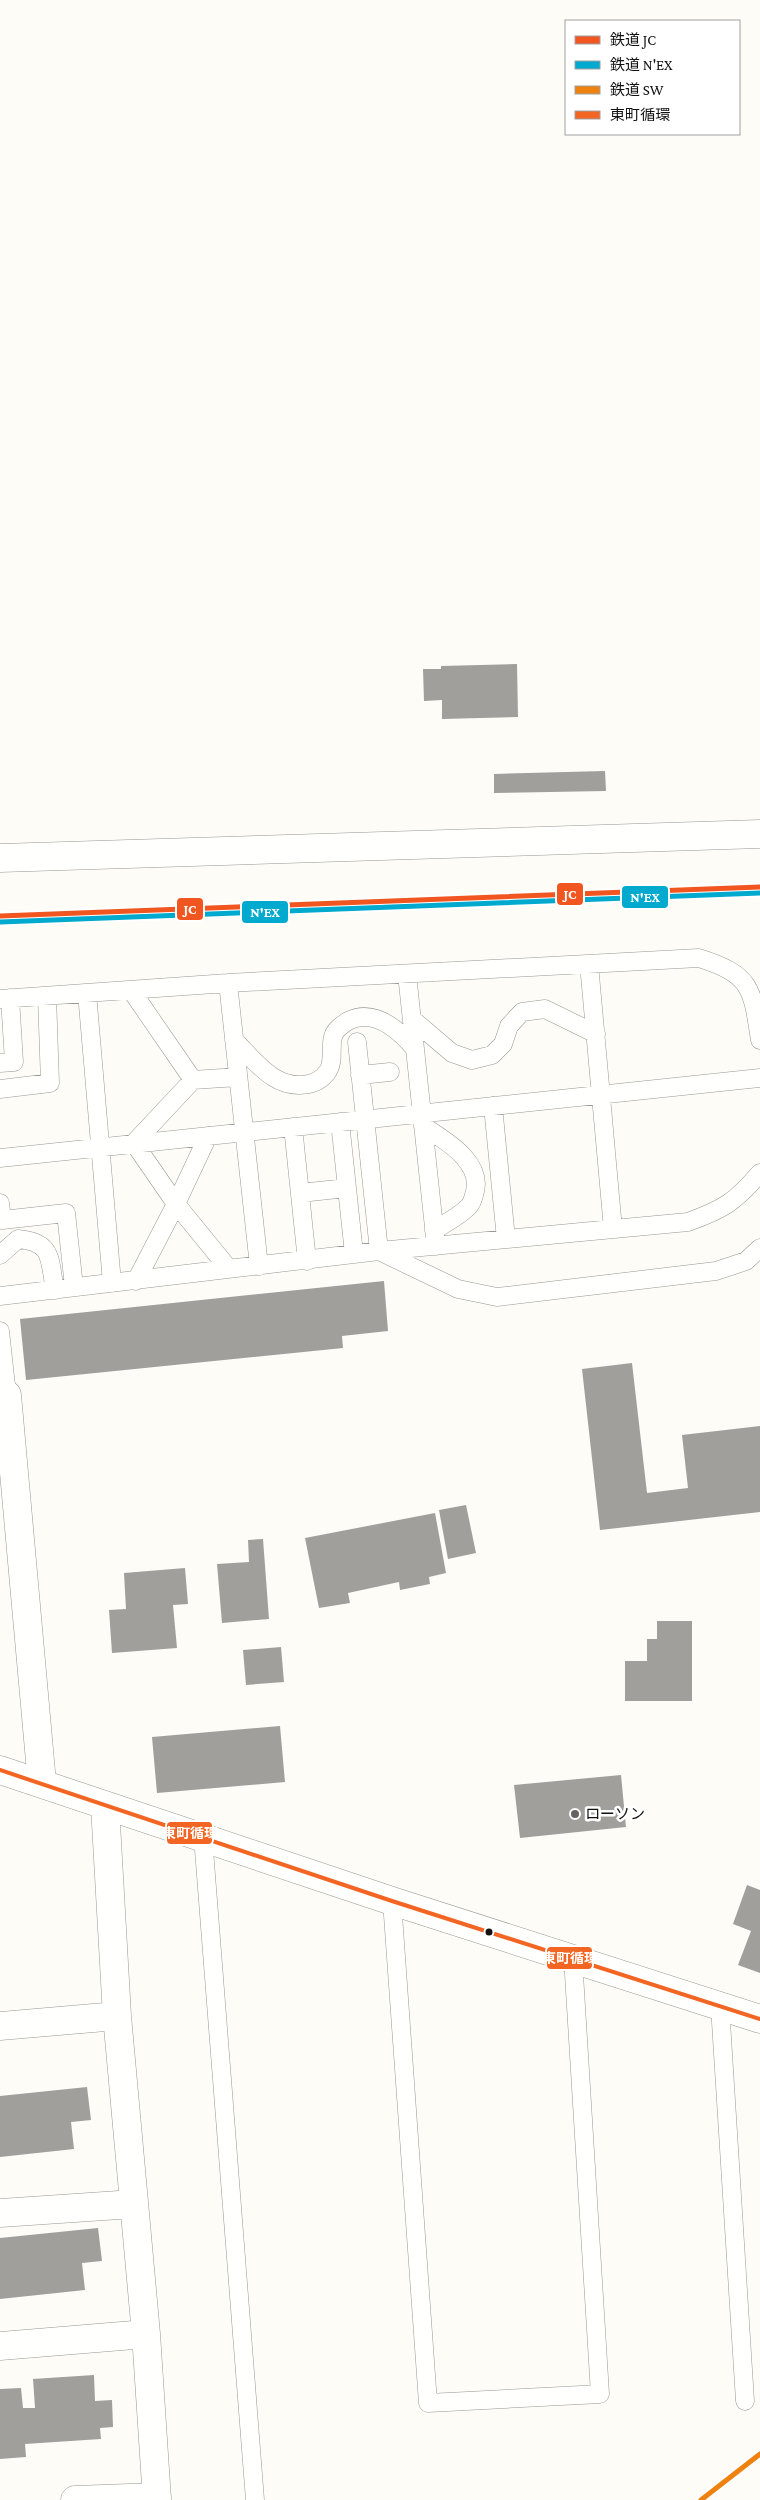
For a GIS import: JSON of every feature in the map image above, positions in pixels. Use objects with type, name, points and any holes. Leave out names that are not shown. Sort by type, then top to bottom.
[{"type":"street","points":[[0,858],[760,834]]},
{"type":"street","points":[[7,1396],[42,1783]]},
{"type":"street","points":[[0,1770],[392,1901],[760,2020]]},
{"type":"street","points":[[75,2500],[157,2498],[146,2334],[117,2016],[105,1806]]},
{"type":"street","points":[[0,2026],[117,2016]]},
{"type":"street","points":[[0,2213],[134,2204]]},
{"type":"street","points":[[0,2346],[146,2334]]},
{"type":"lane","points":[[0,1063],[14,1062],[5,999],[228,983],[699,958],[723,966],[745,981],[754,1000],[760,1040]]},
{"type":"lane","points":[[589,964],[603,1095],[613,1229]]},
{"type":"lane","points":[[407,974],[435,1238]]},
{"type":"lane","points":[[228,983],[259,1266]]},
{"type":"lane","points":[[131,990],[192,1080]]},
{"type":"lane","points":[[87,992],[102,1147],[112,1283]]},
{"type":"lane","points":[[0,1089],[50,1083],[47,996]]},
{"type":"lane","points":[[412,1019],[452,1054],[472,1060],[492,1055],[503,1044],[509,1026],[522,1012],[545,1009],[596,1034]]},
{"type":"lane","points":[[234,1040],[273,1077],[298,1086],[316,1083],[328,1071],[332,1058],[333,1036],[341,1025],[359,1016],[376,1019],[403,1035],[415,1049]]},
{"type":"lane","points":[[357,1042],[379,1251]]},
{"type":"lane","points":[[360,1075],[390,1072]]},
{"type":"lane","points":[[134,1143],[192,1080],[238,1077]]},
{"type":"lane","points":[[0,1158],[365,1119],[422,1119],[493,1106],[760,1078]]},
{"type":"lane","points":[[493,1106],[506,1239]]},
{"type":"lane","points":[[422,1119],[453,1146],[474,1170],[477,1187],[471,1204],[435,1238]]},
{"type":"lane","points":[[340,1122],[354,1254]]},
{"type":"lane","points":[[293,1127],[307,1261]]},
{"type":"lane","points":[[136,1281],[176,1204],[208,1136]]},
{"type":"lane","points":[[134,1143],[176,1204],[229,1270]]},
{"type":"lane","points":[[0,1296],[307,1261],[379,1251],[435,1238],[506,1239],[688,1222],[714,1213],[740,1197],[760,1172]]},
{"type":"lane","points":[[300,1192],[348,1188]]},
{"type":"lane","points":[[0,1203],[2,1220],[66,1213],[74,1287]]},
{"type":"lane","points":[[0,1255],[18,1239],[32,1240],[43,1246],[48,1255],[56,1290]]},
{"type":"lane","points":[[379,1251],[458,1289],[497,1297],[716,1271],[746,1261],[760,1248]]},
{"type":"lane","points":[[0,1331],[7,1396]]},
{"type":"lane","points":[[203,1838],[255,2500]]},
{"type":"lane","points":[[392,1901],[428,2403],[600,2394],[573,1958]]},
{"type":"lane","points":[[720,2006],[745,2401]]},
{"type":"building","points":[[517,664],[518,717],[442,719],[442,700],[424,701],[423,669],[441,669],[441,666]]},
{"type":"building","points":[[605,771],[606,791],[494,793],[494,774]]},
{"type":"building","points":[[384,1281],[388,1331],[342,1336],[343,1348],[26,1380],[20,1319]]},
{"type":"building","points":[[632,1363],[647,1493],[688,1488],[682,1435],[760,1426],[760,1512],[600,1530],[582,1369]]},
{"type":"building","points":[[466,1505],[476,1553],[448,1559],[439,1510]]},
{"type":"building","points":[[435,1513],[446,1573],[429,1577],[430,1584],[400,1590],[399,1582],[348,1593],[350,1603],[319,1608],[305,1538]]},
{"type":"building","points":[[263,1539],[269,1619],[222,1623],[217,1564],[249,1562],[248,1540]]},
{"type":"building","points":[[185,1568],[188,1604],[173,1605],[177,1648],[112,1653],[109,1610],[126,1609],[124,1573]]},
{"type":"building","points":[[657,1621],[692,1621],[692,1701],[625,1701],[625,1661],[647,1661],[647,1639],[657,1639]]},
{"type":"building","points":[[281,1647],[284,1682],[246,1685],[243,1650]]},
{"type":"building","points":[[280,1726],[285,1782],[157,1793],[152,1737]]},
{"type":"building","points":[[621,1775],[626,1827],[520,1838],[514,1785]]},
{"type":"building","points":[[747,1885],[760,1890],[760,1973],[738,1965],[751,1931],[733,1924]]},
{"type":"building","points":[[87,2087],[91,2120],[71,2122],[74,2149],[0,2157],[0,2096]]},
{"type":"building","points":[[98,2228],[102,2261],[82,2263],[85,2290],[0,2299],[0,2238]]},
{"type":"building","points":[[94,2375],[95,2401],[112,2400],[113,2427],[100,2428],[101,2439],[25,2444],[26,2457],[0,2459],[0,2389],[21,2388],[23,2408],[35,2408],[33,2379]]},
{"type":"rail line","name":"JC","points":[[0,916],[760,887]]},
{"type":"rail line","name":"N'EX","points":[[0,922],[760,893]]},
{"type":"rail line","name":"SW","points":[[701,2500],[760,2454]]},
{"type":"transit line","name":"東町循環","points":[[0,1770],[392,1901],[760,2019]]},
{"type":"place","name":"ローソン","points":[[575,1814]]}]
